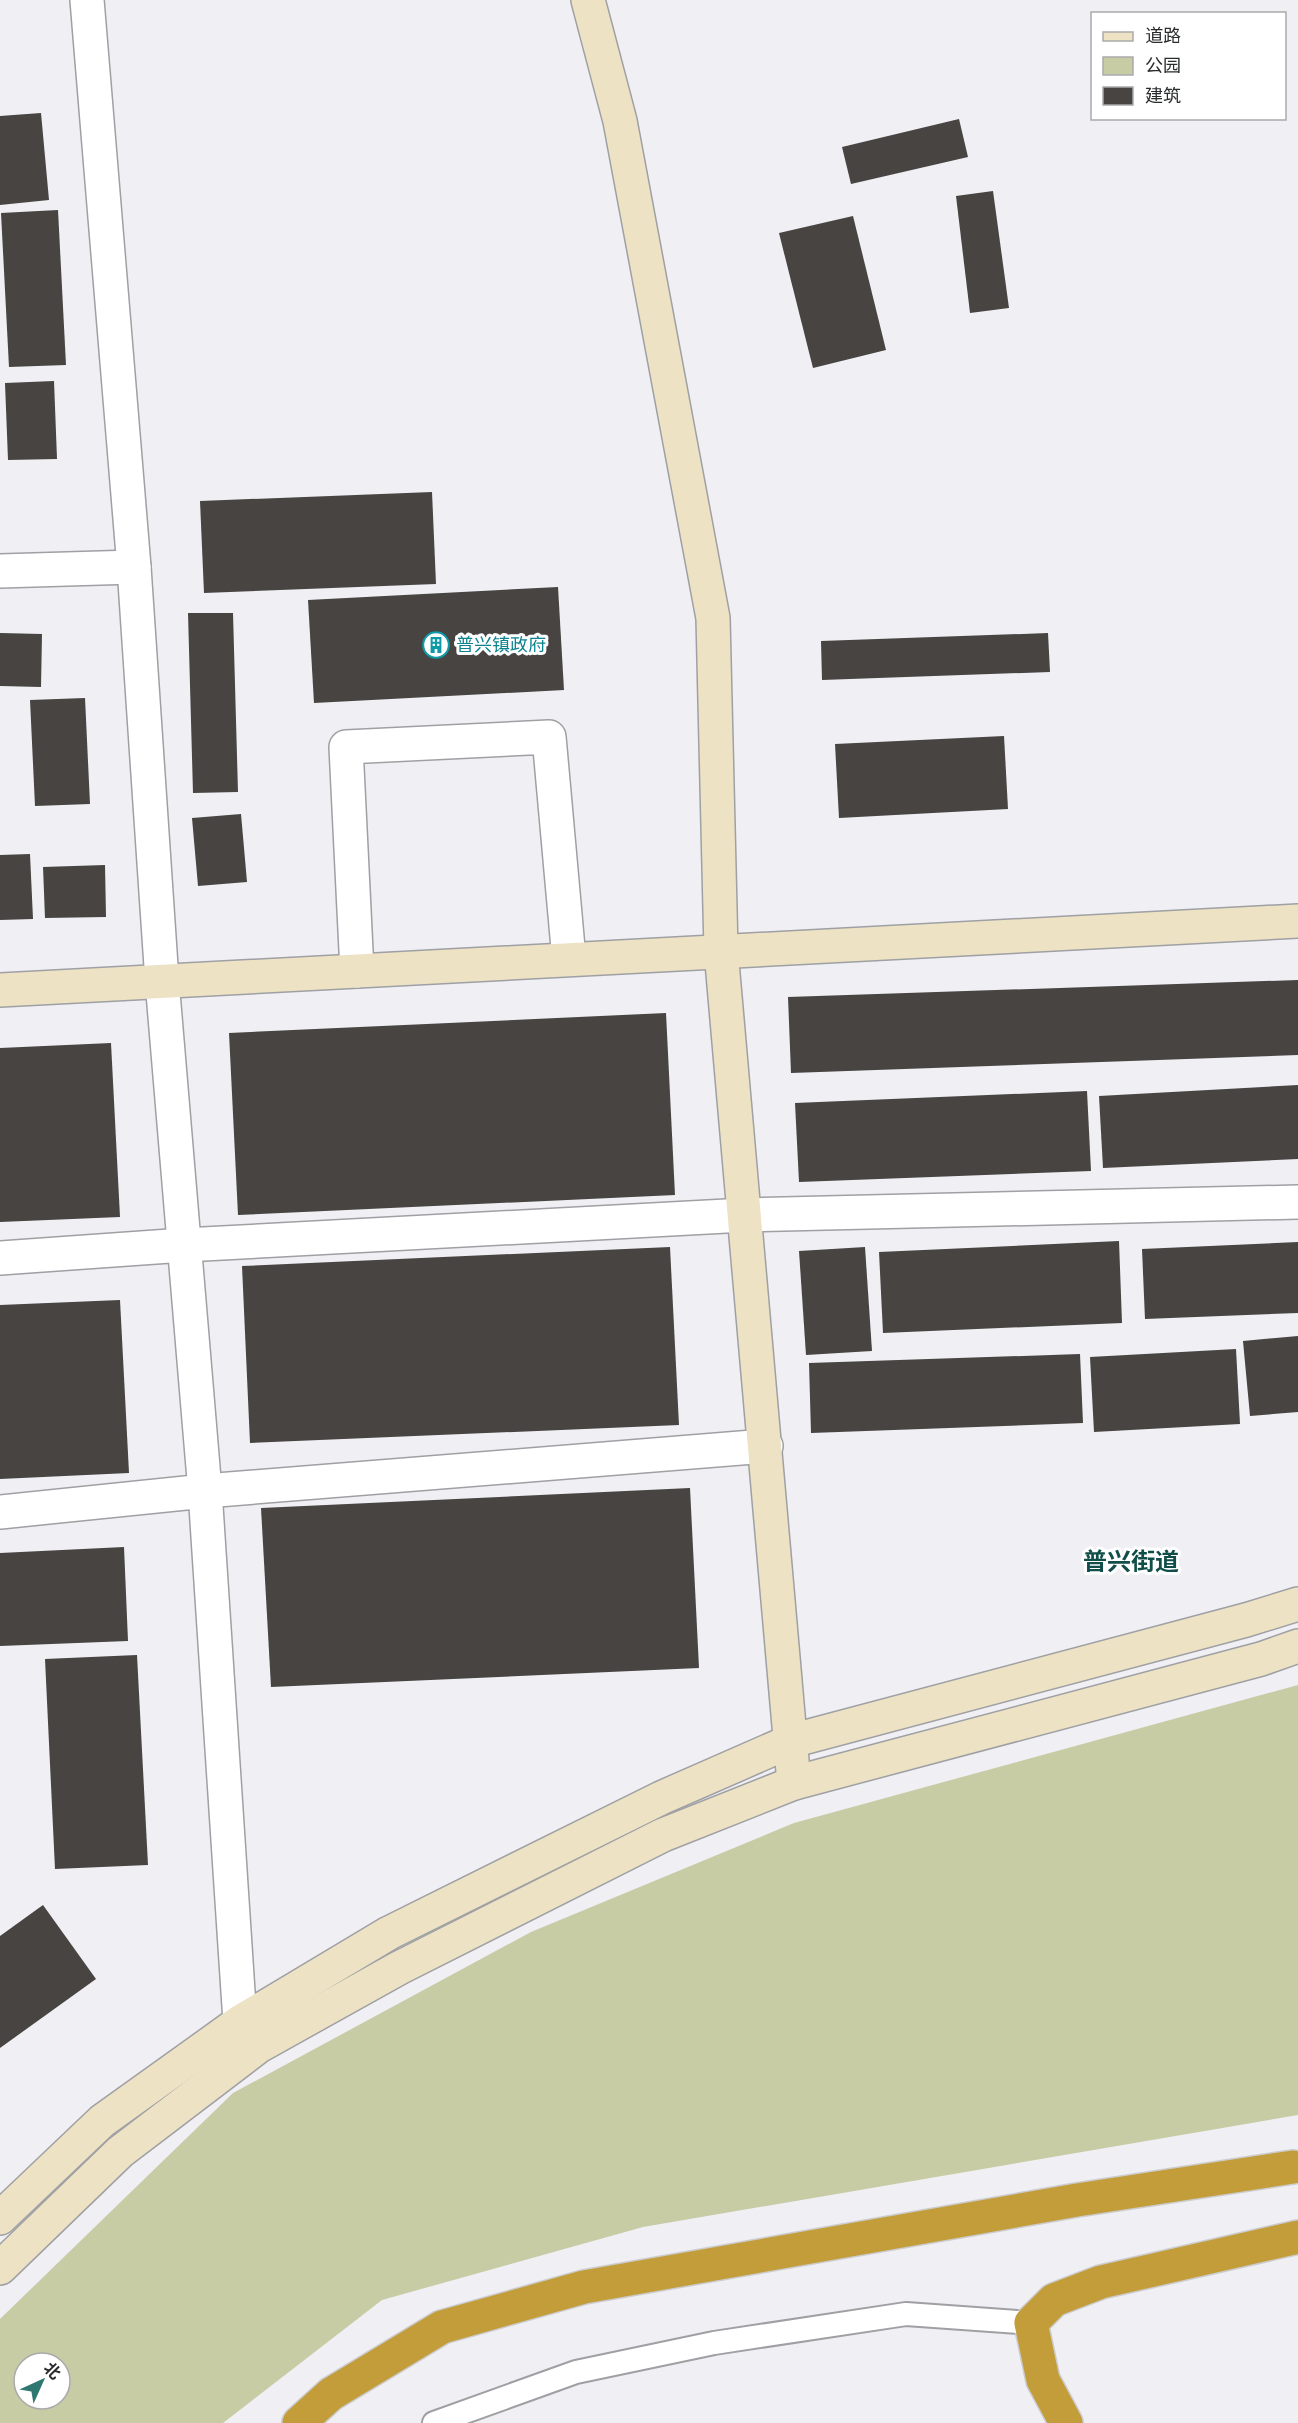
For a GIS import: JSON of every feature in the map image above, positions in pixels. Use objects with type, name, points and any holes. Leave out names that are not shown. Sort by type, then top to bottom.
[{"type":"highway","points":[[299,2423],[331,2394],[442,2327],[584,2287],[1077,2200],[1296,2167]]},
{"type":"highway","points":[[1066,2423],[1043,2380],[1031,2323],[1054,2300],[1101,2282],[1298,2237]]},
{"type":"street","points":[[87,0],[134,567],[162,981],[205,1491],[240,2022]]},
{"type":"street","points":[[588,0],[620,122],[713,618],[721,951],[794,1783]]},
{"type":"street","points":[[0,571],[134,567]]},
{"type":"street","points":[[357,971],[346,747],[549,737],[568,959]]},
{"type":"street","points":[[0,990],[1298,921]]},
{"type":"street","points":[[0,1258],[184,1245],[745,1215],[1298,1202]]},
{"type":"street","points":[[0,1512],[205,1491],[766,1446]]},
{"type":"street","points":[[0,2218],[102,2121],[240,2022],[389,1934],[661,1798],[791,1741],[1246,1620],[1298,1604]]},
{"type":"street","points":[[0,2268],[120,2152],[259,2046],[399,1968],[663,1835],[794,1783],[1250,1662],[1298,1646]]},
{"type":"lane","points":[[434,2423],[576,2372],[714,2343],[906,2314],[1031,2323]]},
{"type":"green space","points":[[1298,1685],[1298,2115],[643,2227],[382,2300],[223,2423],[0,2423],[0,2319],[233,2093],[531,1932],[794,1823]]},
{"type":"building","points":[[41,113],[49,200],[0,205],[0,116]]},
{"type":"building","points":[[959,119],[968,157],[851,184],[842,147]]},
{"type":"building","points":[[993,191],[1009,308],[970,313],[956,196]]},
{"type":"building","points":[[58,210],[66,365],[9,367],[1,213]]},
{"type":"building","points":[[853,216],[886,350],[813,368],[779,233]]},
{"type":"building","points":[[54,381],[57,459],[8,460],[5,383]]},
{"type":"building","points":[[432,492],[436,584],[204,593],[200,501]]},
{"type":"building","name":"普兴镇政府","points":[[558,587],[564,690],[314,703],[308,600]]},
{"type":"building","points":[[188,613],[233,613],[238,792],[193,793]]},
{"type":"building","points":[[0,633],[42,634],[41,687],[0,686]]},
{"type":"building","points":[[1048,633],[1050,672],[822,680],[821,641]]},
{"type":"building","points":[[85,698],[90,804],[35,806],[30,700]]},
{"type":"building","points":[[1004,736],[1008,809],[839,818],[835,744]]},
{"type":"building","points":[[241,814],[247,882],[198,886],[192,818]]},
{"type":"building","points":[[30,854],[33,919],[0,920],[0,855]]},
{"type":"building","points":[[105,865],[106,917],[45,918],[43,867]]},
{"type":"building","points":[[1298,980],[1298,1055],[791,1073],[788,997]]},
{"type":"building","points":[[666,1013],[675,1195],[238,1215],[229,1033]]},
{"type":"building","points":[[111,1043],[120,1217],[0,1222],[0,1048]]},
{"type":"building","points":[[1298,1085],[1298,1159],[1103,1168],[1099,1096]]},
{"type":"building","points":[[1087,1091],[1091,1171],[799,1182],[795,1103]]},
{"type":"building","points":[[1119,1241],[1122,1323],[883,1333],[879,1252]]},
{"type":"building","points":[[1298,1242],[1298,1313],[1145,1319],[1142,1249]]},
{"type":"building","points":[[670,1247],[679,1425],[250,1443],[242,1266]]},
{"type":"building","points":[[865,1247],[872,1351],[806,1355],[799,1251]]},
{"type":"building","points":[[120,1300],[129,1473],[0,1479],[0,1305]]},
{"type":"building","points":[[1298,1336],[1298,1412],[1250,1416],[1243,1341]]},
{"type":"building","points":[[1236,1349],[1240,1424],[1094,1432],[1090,1357]]},
{"type":"building","points":[[1080,1354],[1083,1423],[811,1433],[809,1363]]},
{"type":"building","points":[[690,1488],[699,1668],[271,1687],[261,1508]]},
{"type":"building","points":[[124,1547],[128,1641],[0,1646],[0,1553]]},
{"type":"building","points":[[137,1655],[148,1865],[55,1869],[45,1659]]},
{"type":"building","points":[[43,1905],[96,1979],[0,2048],[0,1936]]},
{"type":"place","name":"普兴镇政府","points":[[436,645]]},
{"type":"district","name":"普兴街道","points":[[1131,1562]]}]
